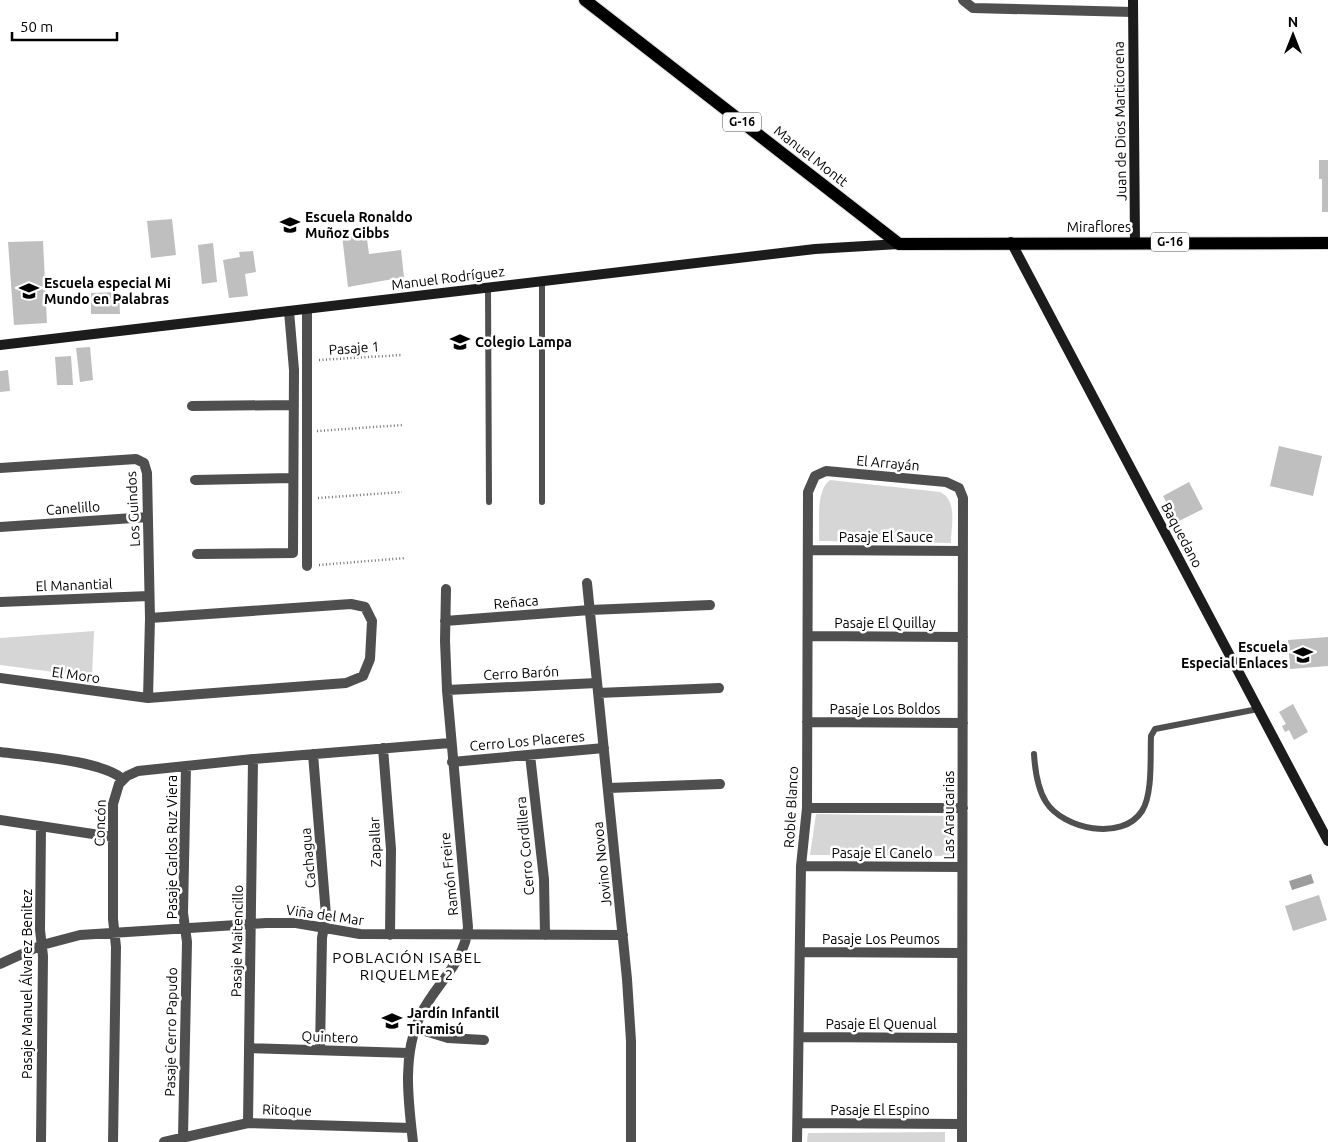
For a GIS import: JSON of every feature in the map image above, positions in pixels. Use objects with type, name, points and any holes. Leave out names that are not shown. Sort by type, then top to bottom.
[{"type":"main road","name":"Manuel Montt","points":[[593,2],[899,244]]},
{"type":"main road","name":"Miraflores","points":[[899,244],[1012,242],[1328,243]]},
{"type":"street","points":[[963,0],[973,8],[1133,12]]},
{"type":"street","name":"Juan de Dios Marticorena","points":[[1133,0],[1135,242]]},
{"type":"street","name":"Baquedano","points":[[1012,242],[1328,841]]},
{"type":"street","name":"Manuel Rodríguez","points":[[0,345],[815,248],[899,244]]},
{"type":"street","points":[[307,309],[307,566]]},
{"type":"street","points":[[197,554],[293,553],[294,405],[289,311]]},
{"type":"street","points":[[192,406],[294,405]]},
{"type":"street","name":"Los Guindos","points":[[0,468],[136,459],[144,463],[148,473],[150,618],[148,698]]},
{"type":"street","name":"El Arrayán","points":[[815,476],[826,472],[841,472],[946,482],[959,488]]},
{"type":"street","name":"Roble Blanco","points":[[798,1142],[801,866],[807,808],[808,492],[815,476]]},
{"type":"street","points":[[195,480],[293,478]]},
{"type":"street","name":"Las Araucarias","points":[[959,488],[964,503],[962,1142]]},
{"type":"street","name":"Canelillo","points":[[0,527],[148,517]]},
{"type":"street","name":"Pasaje El Sauce","points":[[808,550],[963,551]]},
{"type":"street","name":"Jovino Novoa","points":[[587,583],[630,1010],[631,1142]]},
{"type":"street","name":"Ramón Freire","points":[[413,1142],[408,1095],[409,1053],[415,1028],[426,1005],[459,958],[467,935],[467,916],[450,743],[445,621],[446,589]]},
{"type":"street","name":"El Manantial","points":[[0,602],[149,596]]},
{"type":"street","name":"El Moro","points":[[0,678],[148,698],[346,683],[364,676],[370,659],[372,621],[365,607],[351,604],[150,618]]},
{"type":"street","name":"Reñaca","points":[[445,621],[590,610],[710,605]]},
{"type":"street","name":"Pasaje El Quillay","points":[[808,636],[963,637]]},
{"type":"street","name":"Cerro Barón","points":[[447,690],[719,688]]},
{"type":"street","name":"Pasaje Los Boldos","points":[[808,722],[963,723]]},
{"type":"street","points":[[0,752],[94,766],[112,772],[122,779],[138,771],[253,758],[450,743]]},
{"type":"street","name":"Zapallar","points":[[383,748],[390,849],[390,935]]},
{"type":"street","name":"Cerro Los Placeres","points":[[452,762],[604,748]]},
{"type":"street","name":"Cachagua","points":[[313,754],[326,916],[320,1050]]},
{"type":"street","name":"Cerro Cordillera","points":[[530,755],[544,879],[545,935]]},
{"type":"street","name":"Pasaje Maitencillo","points":[[248,1123],[253,758]]},
{"type":"street","name":"Pasaje Carlos Ruz Viera","points":[[185,928],[186,766]]},
{"type":"street","name":"Concón","points":[[113,1142],[114,796],[122,779]]},
{"type":"street","points":[[608,788],[720,784]]},
{"type":"street","points":[[807,808],[963,808]]},
{"type":"street","points":[[0,820],[113,837]]},
{"type":"street","name":"Pasaje Manuel Álvarez Benitez","points":[[41,826],[41,1142]]},
{"type":"street","name":"Pasaje El Canelo","points":[[801,866],[962,867]]},
{"type":"street","name":"Viña del Mar","points":[[0,964],[42,945],[80,935],[251,924],[296,923],[360,934],[390,935],[622,935]]},
{"type":"street","name":"Pasaje Cerro Papudo","points":[[183,1137],[187,942],[185,928]]},
{"type":"street","name":"Pasaje Los Peumos","points":[[800,952],[962,953]]},
{"type":"street","points":[[415,1028],[448,1038],[484,1040]]},
{"type":"street","name":"Pasaje El Quenual","points":[[799,1037],[962,1038]]},
{"type":"street","name":"Quintero","points":[[249,1048],[409,1053]]},
{"type":"street","name":"Ritoque","points":[[164,1142],[248,1123],[411,1128]]},
{"type":"street","name":"Pasaje El Espino","points":[[798,1123],[962,1124]]},
{"type":"lane","points":[[542,281],[542,502]]},
{"type":"lane","points":[[488,288],[489,502]]},
{"type":"lane","points":[[1034,754],[1039,786],[1051,809],[1072,822],[1113,828],[1130,823],[1137,818],[1146,804],[1151,736],[1155,729],[1258,709]]},
{"type":"path","name":"Pasaje 1","points":[[307,361],[402,355]]},
{"type":"path","points":[[307,432],[403,425]]},
{"type":"path","points":[[307,498],[402,492]]},
{"type":"path","points":[[307,566],[406,558]]},
{"type":"shaded area","points":[[830,480],[940,492],[946,496],[951,507],[951,543],[819,541],[820,499],[825,485]]},
{"type":"shaded area","points":[[94,631],[92,677],[0,665],[0,638]]},
{"type":"shaded area","points":[[816,814],[952,816],[950,856],[810,855]]},
{"type":"shaded area","points":[[1311,874],[1314,883],[1292,890],[1289,881]]},
{"type":"shaded area","points":[[945,1132],[945,1142],[807,1142],[808,1133]]},
{"type":"building","points":[[1319,160],[1328,160],[1328,212],[1322,212],[1322,179],[1319,179]]},
{"type":"building","points":[[172,219],[176,255],[151,258],[147,221]]},
{"type":"building","points":[[366,232],[369,254],[401,250],[404,277],[348,287],[342,235]]},
{"type":"building","name":"Escuela especial Mi Mundo en Palabras","points":[[43,241],[47,323],[14,325],[8,242]]},
{"type":"building","points":[[213,243],[217,282],[202,284],[198,245]]},
{"type":"building","points":[[253,251],[256,272],[245,274],[248,296],[229,298],[223,260],[240,257],[239,252]]},
{"type":"building","points":[[119,292],[120,314],[91,314],[91,293]]},
{"type":"building","points":[[90,347],[93,380],[80,382],[76,348]]},
{"type":"building","points":[[71,356],[73,385],[57,385],[55,357]]},
{"type":"building","points":[[8,370],[10,391],[0,392],[0,371]]},
{"type":"building","points":[[1279,446],[1322,456],[1313,496],[1270,486]]},
{"type":"building","points":[[1189,482],[1203,509],[1177,522],[1163,496]]},
{"type":"building","points":[[1328,637],[1328,666],[1290,669],[1288,640]]},
{"type":"building","points":[[1293,704],[1308,732],[1294,740],[1289,730],[1285,732],[1282,726],[1286,724],[1279,712]]},
{"type":"building","points":[[1319,895],[1327,920],[1293,931],[1285,906]]},
{"type":"place","name":"Escuela Ronaldo Muñoz Gibbs","points":[[290,225]]},
{"type":"place","name":"Escuela especial Mi Mundo en Palabras","points":[[29,291]]},
{"type":"place","name":"Colegio Lampa","points":[[460,342]]},
{"type":"place","name":"Escuela Especial Enlaces","points":[[1303,655]]},
{"type":"place","name":"Jardín Infantil Tiramisú","points":[[392,1021]]},
{"type":"district","name":"POBLACIÓN ISABEL RIQUELME 2","points":[[407,966]]}]
